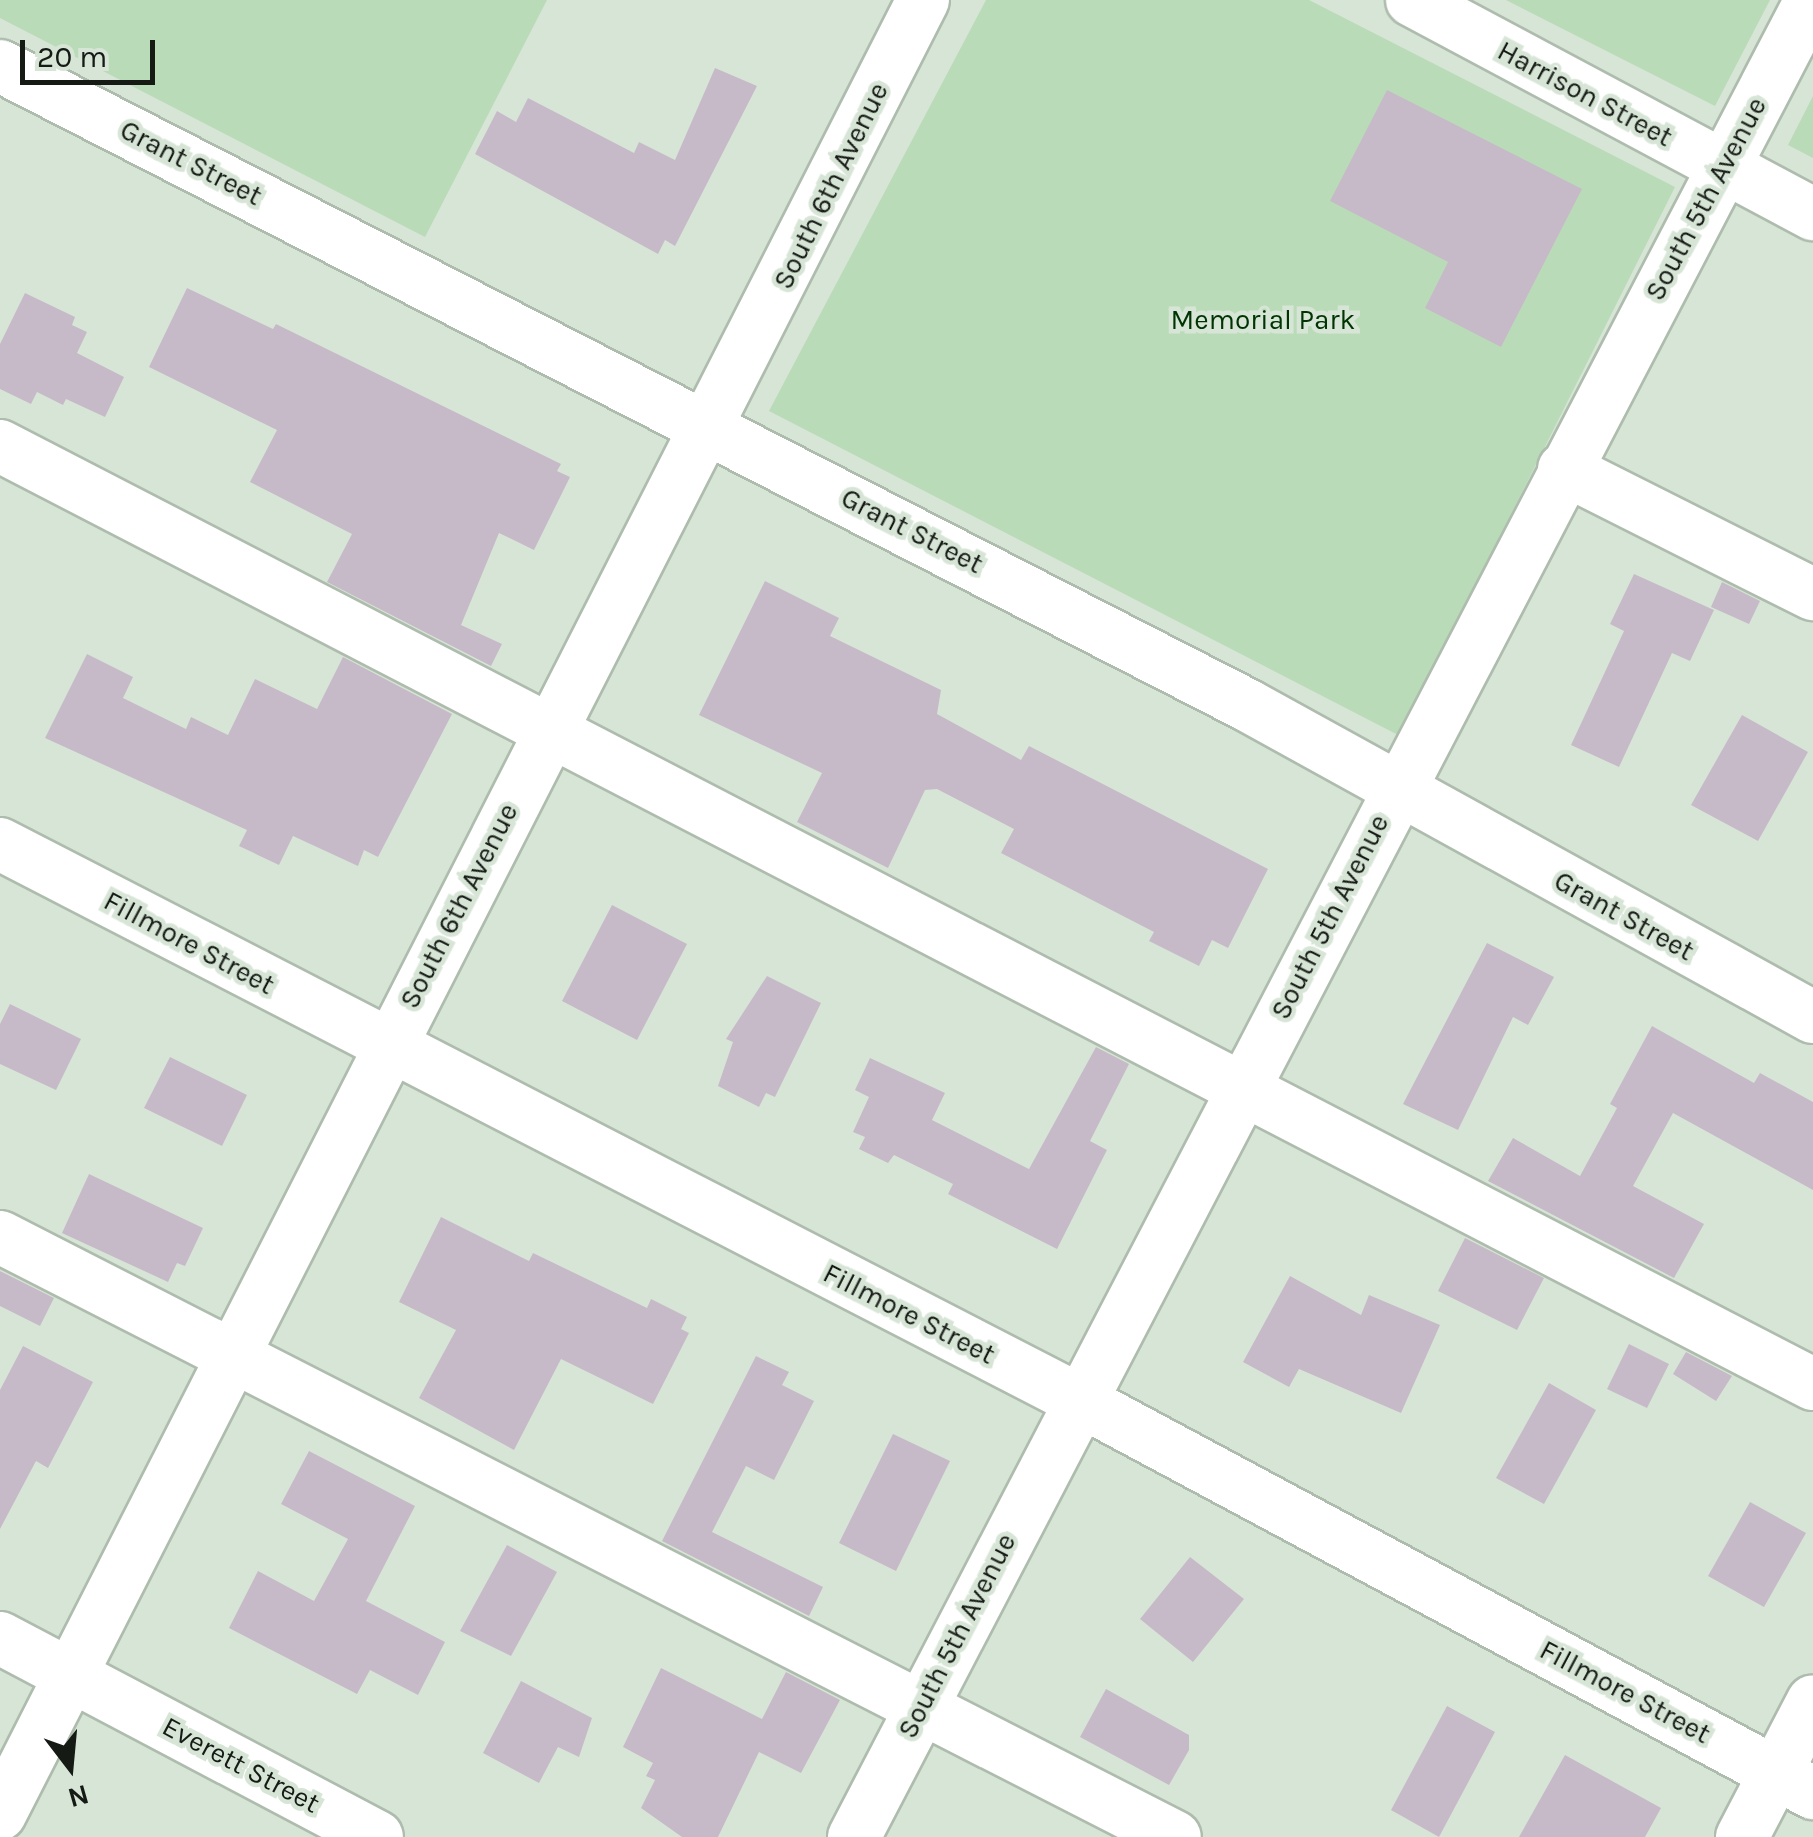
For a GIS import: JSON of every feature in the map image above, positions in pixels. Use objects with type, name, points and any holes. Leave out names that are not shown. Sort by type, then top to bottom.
[{"type":"street","name":"South 6th Avenue","points":[[0,1814],[386,1047],[711,427],[923,0]]},
{"type":"street","name":"Harrison Street","points":[[1412,0],[1813,214]]},
{"type":"street","name":"South 5th Avenue","points":[[854,1837],[1242,1085],[1812,0]]},
{"type":"street","name":"Grant Street","points":[[4,76],[711,427],[1248,705],[1813,1017]]},
{"type":"street","points":[[0,446],[1242,1085],[1813,1384]]},
{"type":"street","points":[[1564,468],[1813,594]]},
{"type":"street","name":"Fillmore Street","points":[[0,844],[386,1047],[1079,1400],[1794,1783]]},
{"type":"street","points":[[0,1237],[230,1358],[1176,1837]]},
{"type":"street","name":"Everett Street","points":[[0,1638],[377,1837]]},
{"type":"street","points":[[1742,1837],[1794,1783],[1813,1701]]},
{"type":"green space","points":[[0,0],[547,0],[425,237],[0,18]]},
{"type":"green space","name":"Memorial Park","points":[[986,0],[1309,0],[1675,187],[1400,736],[769,411]]},
{"type":"green space","points":[[1506,0],[1770,0],[1715,106]]},
{"type":"green space","points":[[1813,96],[1813,158],[1788,145]]},
{"type":"building","points":[[715,68],[757,86],[675,246],[665,240],[658,254],[475,154],[497,111],[516,122],[528,98],[634,153],[639,142],[675,160]]},
{"type":"building","points":[[1387,90],[1582,189],[1501,347],[1425,308],[1448,262],[1330,201]]},
{"type":"building","points":[[187,288],[273,329],[276,324],[561,464],[557,471],[570,477],[534,550],[499,533],[461,625],[502,644],[491,666],[327,582],[352,534],[250,482],[277,430],[149,367]]},
{"type":"building","points":[[25,293],[75,317],[72,325],[87,332],[77,353],[124,377],[105,417],[66,399],[63,405],[37,392],[31,404],[0,389],[0,344]]},
{"type":"building","points":[[1634,574],[1714,610],[1690,661],[1672,653],[1619,767],[1571,745],[1624,631],[1610,624]]},
{"type":"building","points":[[765,581],[839,618],[830,636],[941,690],[937,714],[1021,760],[1029,746],[1268,869],[1228,948],[1212,940],[1199,966],[1149,941],[1154,932],[1001,853],[1014,829],[937,789],[925,790],[888,868],[797,822],[822,773],[699,715]]},
{"type":"building","points":[[1722,582],[1760,601],[1749,624],[1711,607]]},
{"type":"building","points":[[87,654],[133,677],[123,698],[186,729],[191,717],[228,735],[255,679],[317,709],[343,657],[452,714],[378,857],[364,850],[358,866],[293,836],[279,865],[239,846],[247,830],[45,738]]},
{"type":"building","points":[[1742,715],[1808,752],[1758,841],[1691,805]]},
{"type":"building","points":[[612,905],[687,944],[637,1040],[562,1001]]},
{"type":"building","points":[[1487,943],[1554,977],[1528,1025],[1513,1017],[1458,1130],[1403,1104]]},
{"type":"building","points":[[767,976],[821,1003],[775,1097],[766,1093],[759,1107],[718,1086],[733,1042],[726,1039]]},
{"type":"building","points":[[10,1004],[81,1039],[56,1090],[0,1064],[0,1024]]},
{"type":"building","points":[[1652,1026],[1754,1083],[1760,1073],[1813,1102],[1813,1190],[1673,1113],[1633,1186],[1704,1224],[1674,1278],[1488,1181],[1513,1138],[1580,1176],[1617,1108],[1610,1104]]},
{"type":"building","points":[[1096,1047],[1129,1064],[1090,1141],[1107,1150],[1057,1249],[948,1194],[953,1184],[894,1155],[888,1163],[859,1149],[865,1137],[853,1132],[869,1097],[855,1090],[870,1058],[945,1093],[932,1120],[1029,1169]]},
{"type":"building","points":[[170,1057],[247,1095],[222,1146],[144,1108]]},
{"type":"building","points":[[89,1174],[203,1228],[185,1266],[177,1263],[168,1282],[62,1233]]},
{"type":"building","points":[[441,1217],[529,1261],[533,1253],[647,1308],[651,1299],[687,1317],[681,1329],[689,1333],[653,1404],[561,1359],[514,1450],[419,1398],[456,1330],[399,1302]]},
{"type":"building","points":[[1465,1238],[1544,1278],[1517,1330],[1438,1291]]},
{"type":"building","points":[[0,1271],[54,1298],[40,1326],[0,1306]]},
{"type":"building","points":[[1290,1276],[1361,1315],[1369,1295],[1440,1325],[1401,1413],[1299,1369],[1289,1387],[1243,1362]]},
{"type":"building","points":[[1629,1344],[1669,1364],[1647,1408],[1607,1389]]},
{"type":"building","points":[[23,1346],[93,1382],[48,1468],[36,1461],[0,1529],[0,1390]]},
{"type":"building","points":[[1686,1352],[1732,1376],[1716,1401],[1673,1374]]},
{"type":"building","points":[[756,1356],[789,1372],[782,1385],[814,1401],[774,1480],[746,1466],[712,1532],[823,1587],[809,1616],[662,1541]]},
{"type":"building","points":[[1549,1383],[1596,1410],[1544,1504],[1496,1478]]},
{"type":"building","points":[[893,1434],[950,1461],[896,1571],[839,1543]]},
{"type":"building","points":[[309,1451],[415,1506],[366,1601],[445,1642],[418,1695],[370,1670],[357,1694],[229,1628],[258,1571],[314,1601],[348,1539],[281,1504]]},
{"type":"building","points":[[1750,1502],[1806,1533],[1764,1607],[1708,1576]]},
{"type":"building","points":[[507,1545],[557,1572],[511,1656],[460,1631]]},
{"type":"building","points":[[1190,1557],[1244,1599],[1193,1662],[1140,1619]]},
{"type":"building","points":[[661,1668],[762,1719],[786,1672],[840,1700],[801,1773],[759,1752],[718,1837],[682,1837],[641,1808],[655,1780],[646,1776],[653,1763],[623,1747]]},
{"type":"building","points":[[521,1681],[592,1718],[579,1757],[558,1747],[539,1783],[483,1753]]},
{"type":"building","points":[[1106,1689],[1189,1735],[1189,1750],[1169,1785],[1080,1737]]},
{"type":"building","points":[[1447,1706],[1495,1732],[1439,1837],[1391,1810]]},
{"type":"building","points":[[1565,1755],[1661,1808],[1645,1837],[1519,1837]]}]
